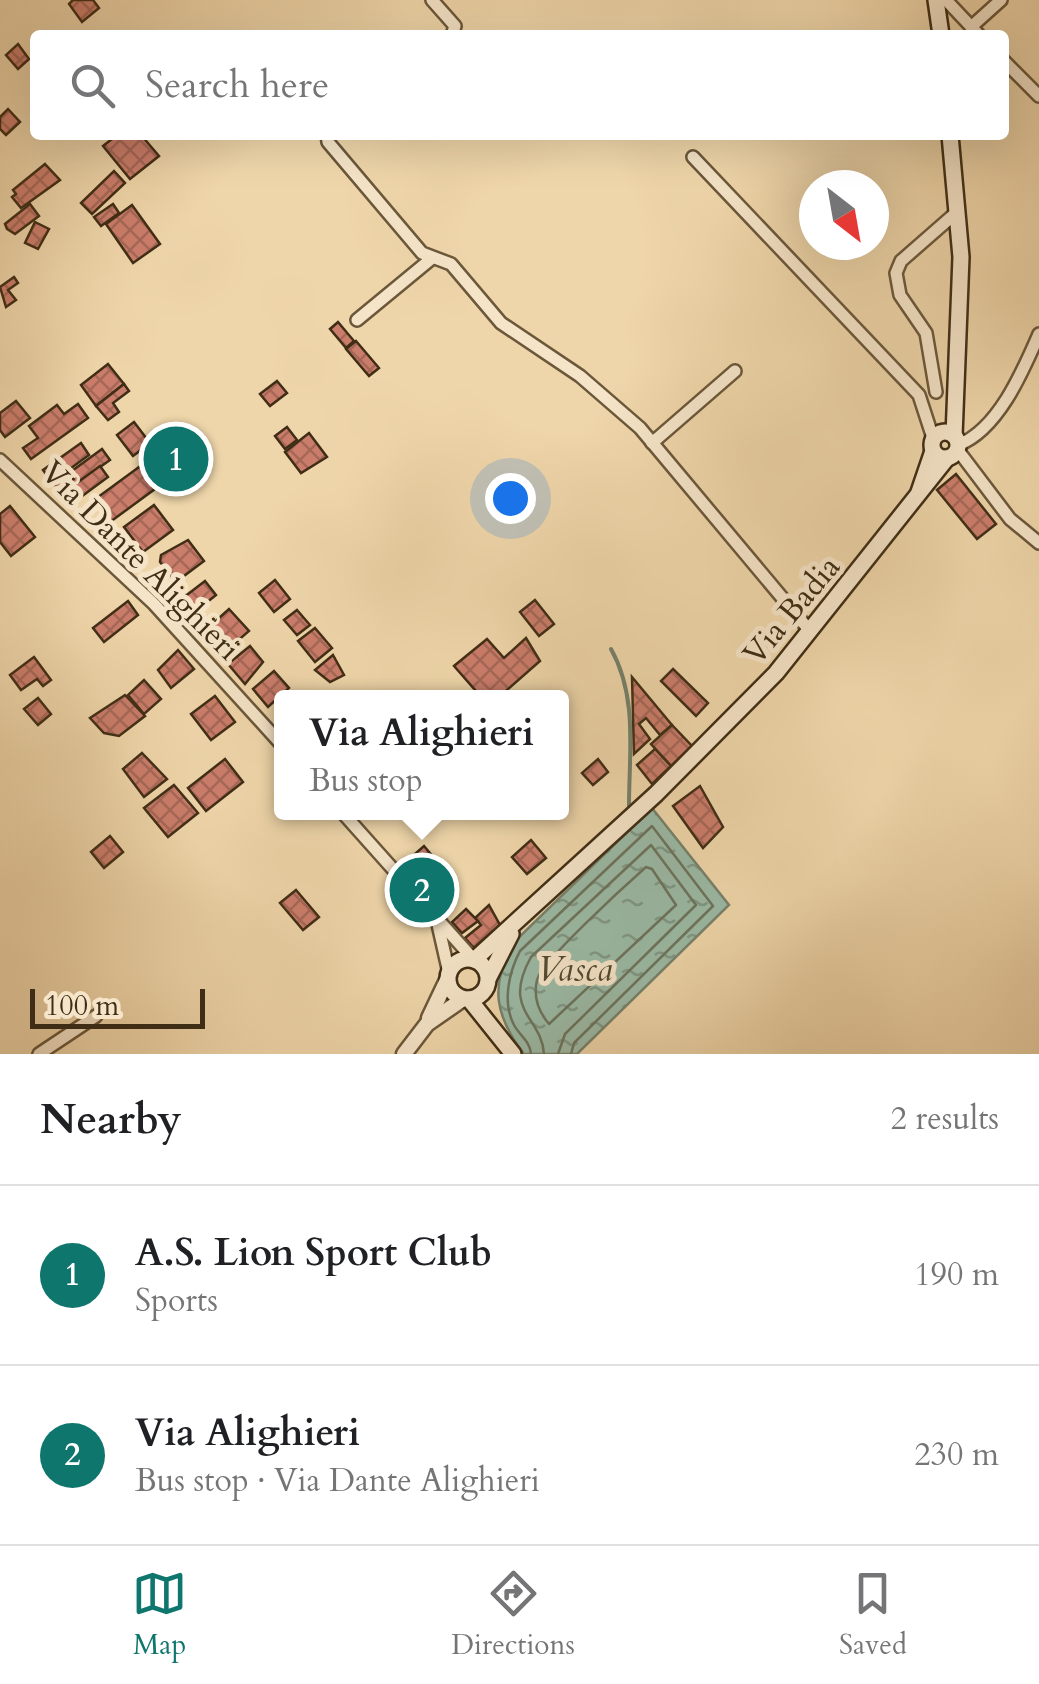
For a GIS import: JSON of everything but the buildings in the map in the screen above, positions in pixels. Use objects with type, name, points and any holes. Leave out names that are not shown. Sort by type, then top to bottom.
[{"type":"main road","points":[[936,0],[940,30]]},
{"type":"main road","name":"Via Badia","points":[[474,960],[702,749],[810,630],[916,501],[946,444],[957,393],[962,257],[950,140]]},
{"type":"main road","points":[[466,999],[488,982],[518,922]]},
{"type":"main road","points":[[495,1030],[486,968],[474,960],[458,961],[448,975],[454,994],[466,999],[512,1054]]},
{"type":"street","points":[[432,0],[455,30]]},
{"type":"street","points":[[946,0],[975,30]]},
{"type":"street","points":[[977,30],[1001,0]]},
{"type":"street","points":[[1009,66],[1039,96]]},
{"type":"street","points":[[328,140],[432,258],[451,264],[501,323],[580,376],[652,443],[810,630]]},
{"type":"street","points":[[693,157],[919,395],[946,444],[1010,520],[1039,544]]},
{"type":"street","points":[[936,392],[926,333],[900,295],[896,273],[901,260],[957,212]]},
{"type":"street","points":[[357,320],[432,258]]},
{"type":"street","points":[[946,444],[992,415],[1019,379],[1039,334]]},
{"type":"street","points":[[652,443],[735,371]]},
{"type":"street","points":[[919,395],[957,393]]},
{"type":"street","name":"Via Dante Alighieri","points":[[0,460],[154,604],[274,737]]},
{"type":"street","points":[[349,820],[474,960]]},
{"type":"street","points":[[404,1054],[427,1024],[448,975],[436,916]]},
{"type":"street","points":[[427,1024],[466,999]]},
{"type":"street","points":[[40,1054],[96,1016]]},
{"type":"water","name":"Vasca","points":[[652,808],[729,905],[577,1054],[524,1054],[507,1027],[499,1001],[501,974],[512,944]]},
{"type":"waterway","points":[[611,649],[620,667],[629,706],[629,806]]},
{"type":"place","name":"A.S. Lion Sport Club","points":[[176,459]]},
{"type":"place","name":"Via Alighieri","points":[[422,890]]}]
